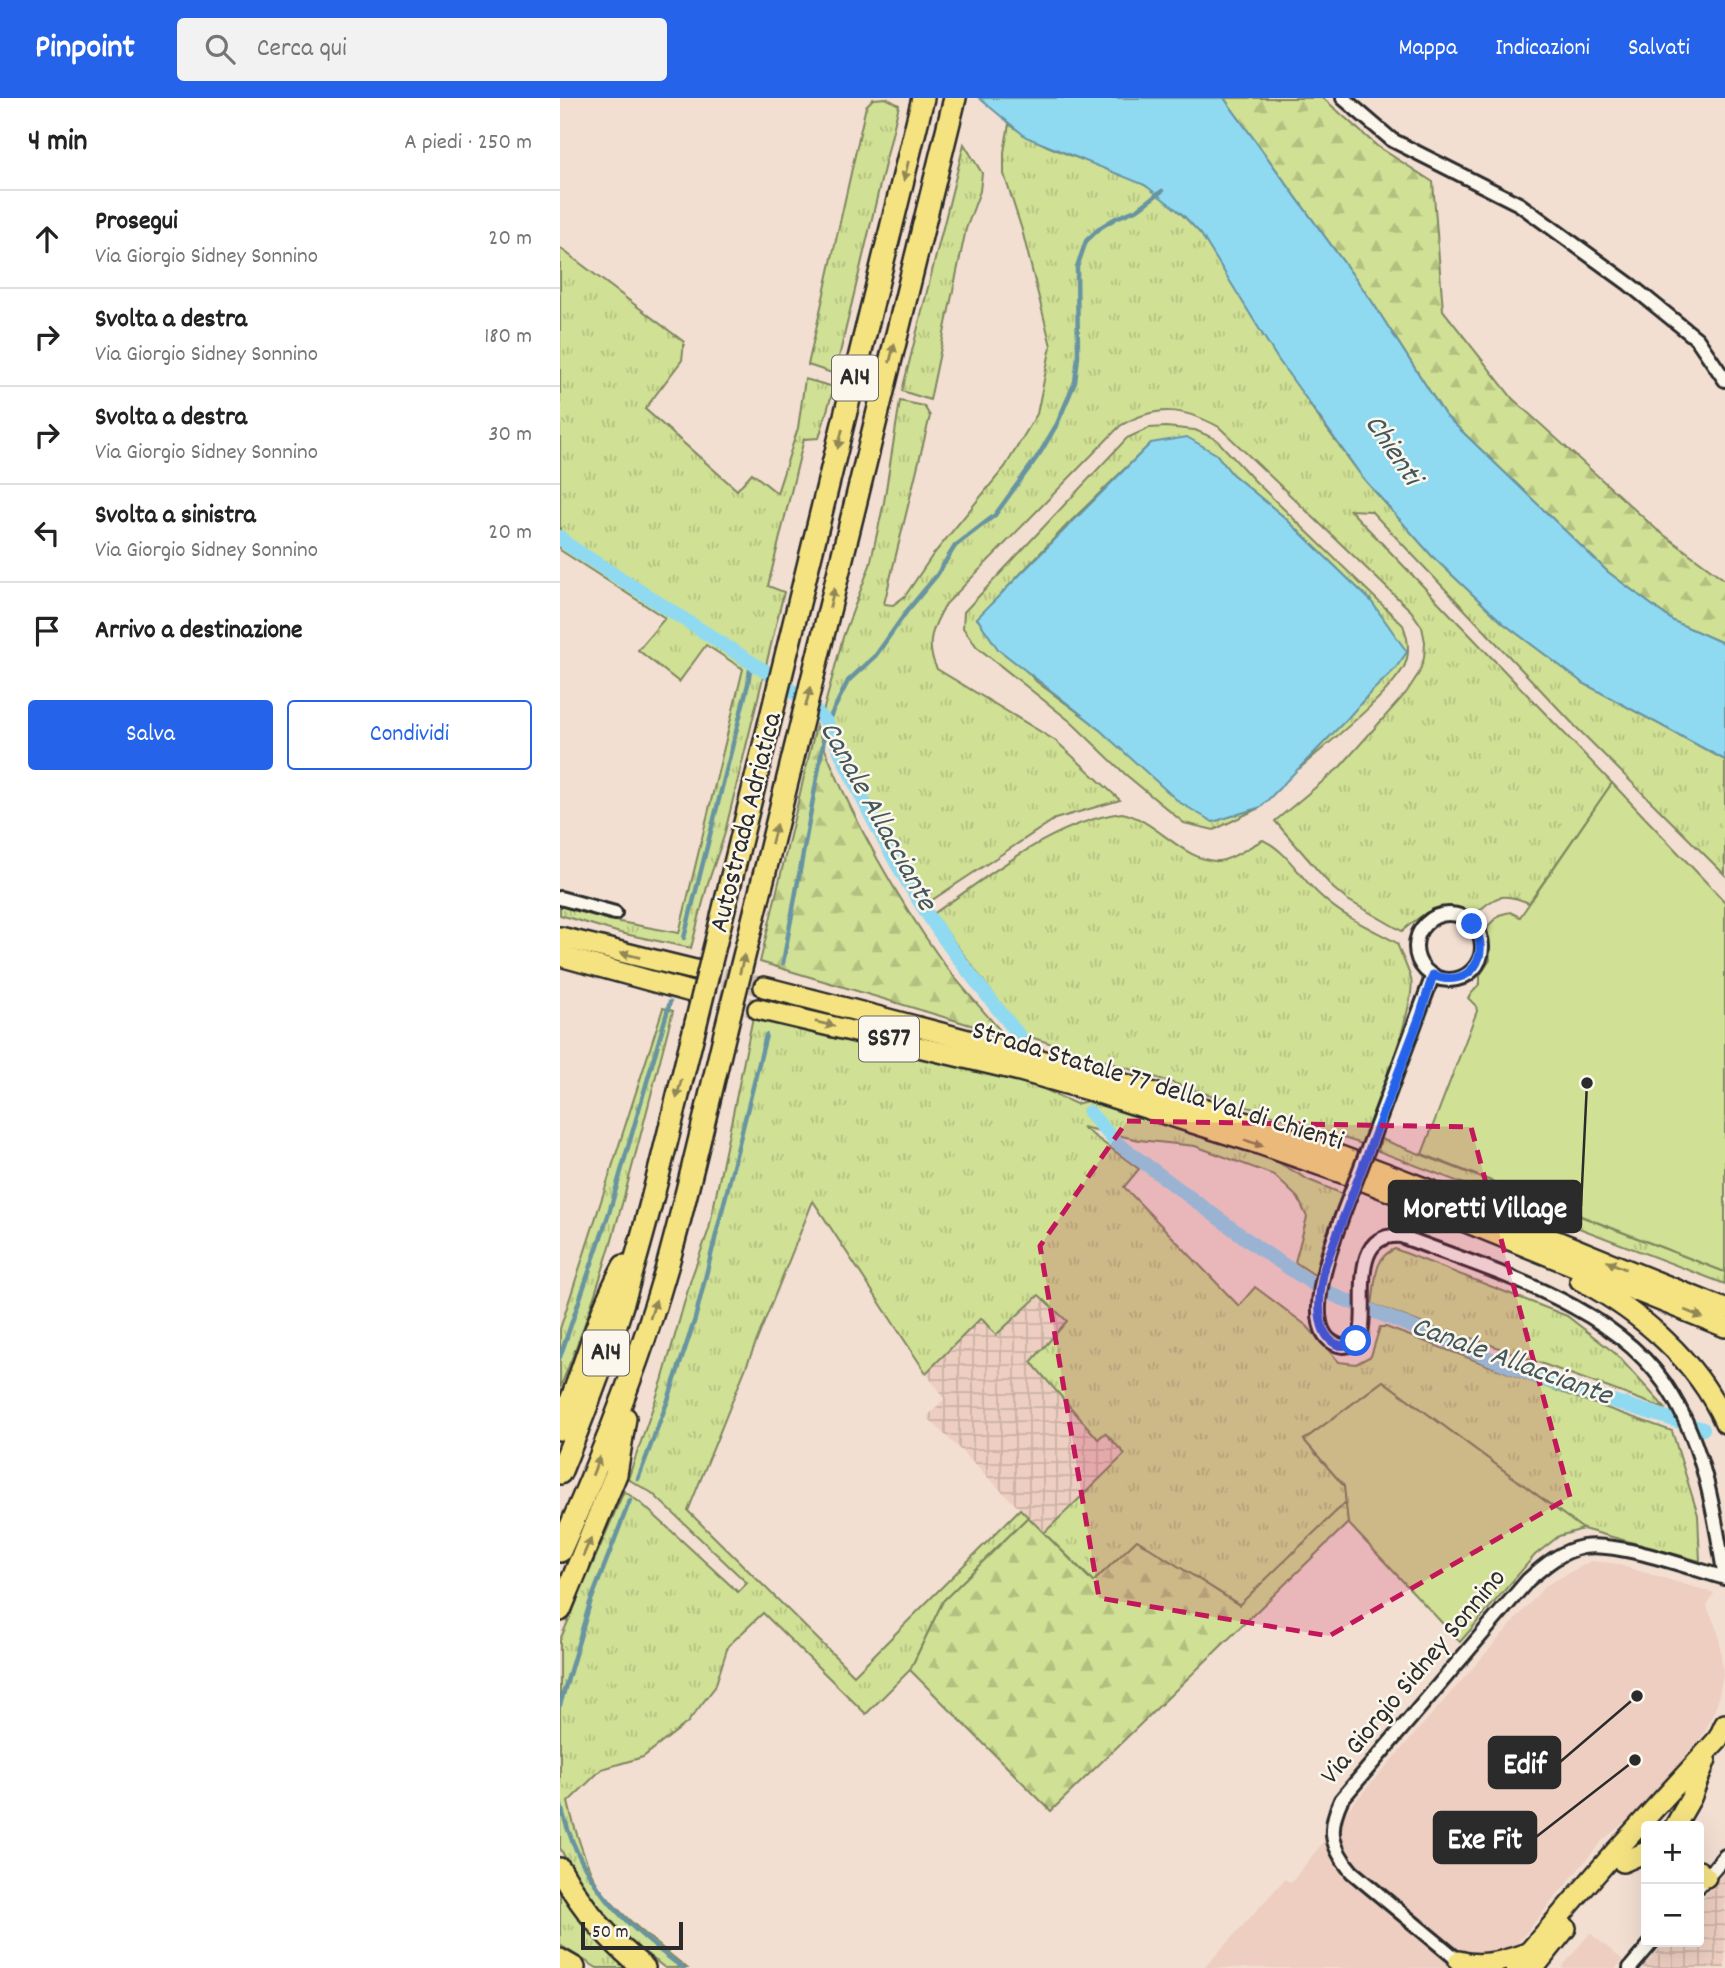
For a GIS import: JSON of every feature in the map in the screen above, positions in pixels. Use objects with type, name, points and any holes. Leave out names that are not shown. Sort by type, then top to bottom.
[{"type":"highway","name":"Autostrada Adriatica","points":[[560,1551],[631,1374],[667,1267],[955,98]]},
{"type":"highway","name":"Autostrada Adriatica","points":[[560,1473],[618,1318],[644,1230],[923,101]]},
{"type":"highway","points":[[560,1429],[576,1392],[610,1291],[644,1230]]},
{"type":"highway","points":[[560,1610],[616,1474],[631,1374]]},
{"type":"highway","points":[[560,1869],[585,1910],[602,1931],[644,1968]]},
{"type":"highway","points":[[560,1960],[574,1968]]},
{"type":"main road","points":[[560,937],[695,971]]},
{"type":"main road","points":[[560,956],[691,992]]},
{"type":"main road","name":"Strada Statale 77 della Val di Chienti","points":[[764,987],[1012,1051],[1359,1179],[1725,1327]]},
{"type":"main road","name":"Strada Statale 77 della Val di Chienti","points":[[758,1009],[1020,1071],[1093,1083],[1261,1127],[1363,1163],[1725,1309]]},
{"type":"main road","points":[[1317,1165],[1355,1189],[1579,1279],[1613,1297],[1645,1321],[1676,1351],[1698,1378],[1725,1423]]},
{"type":"main road","points":[[1652,1280],[1692,1285],[1725,1298]]},
{"type":"main road","points":[[1525,1963],[1721,1731]]},
{"type":"main road","points":[[1678,1821],[1721,1731]]},
{"type":"main road","points":[[1659,1821],[1706,1759]]},
{"type":"main road","points":[[1461,1964],[1479,1966],[1501,1962],[1525,1963],[1641,1842]]},
{"type":"main road","points":[[1623,1863],[1641,1854]]},
{"type":"street","points":[[1343,98],[1392,140],[1519,204],[1629,284],[1697,339],[1725,380]]},
{"type":"street","points":[[560,898],[615,912]]},
{"type":"street","points":[[1443,914],[1463,918],[1478,932],[1481,941],[1478,960],[1473,969],[1458,978],[1433,975],[1420,962],[1416,953],[1419,933],[1424,924],[1443,914]]},
{"type":"street","name":"Via Giorgio Sidney Sonnino","points":[[1433,975],[1321,1279],[1319,1299],[1323,1328],[1330,1339],[1339,1345],[1348,1345],[1359,1338],[1362,1330],[1362,1292],[1368,1255],[1381,1239],[1390,1236],[1401,1236],[1577,1307],[1627,1343],[1661,1380],[1677,1405],[1710,1493],[1725,1578],[1610,1546],[1584,1547],[1547,1563],[1528,1580],[1341,1800],[1332,1825],[1333,1841],[1345,1863],[1352,1872],[1461,1964]]},
{"type":"street","points":[[1704,1875],[1725,1856]]},
{"type":"street","points":[[1630,1968],[1648,1947]]},
{"type":"highlighted area","points":[[1127,1121],[1471,1127],[1570,1497],[1329,1636],[1099,1598],[1040,1246]]},
{"type":"shaded area","points":[[1039,1294],[1067,1321],[1031,1362],[1098,1439],[1104,1433],[1125,1454],[1044,1533],[927,1417],[944,1399],[926,1373],[981,1318],[997,1335]]},
{"type":"shaded area","points":[[1591,1561],[1612,1563],[1714,1593],[1707,1606],[1719,1635],[1723,1675],[1717,1704],[1705,1732],[1676,1770],[1643,1807],[1602,1841],[1520,1940],[1503,1955],[1474,1968],[1204,1968],[1285,1879],[1291,1883],[1351,1806],[1545,1586]]},
{"type":"shaded area","points":[[1725,1871],[1725,1968],[1643,1968],[1662,1947],[1704,1947],[1704,1896]]},
{"type":"shaded area","points":[[1590,1933],[1623,1960],[1616,1968],[1561,1968]]},
{"type":"green space","points":[[886,98],[899,105],[835,374],[808,365],[866,106],[873,99]]},
{"type":"green space","points":[[1224,98],[1323,98],[1377,146],[1433,182],[1443,310],[1513,399],[1656,529],[1725,580],[1725,644],[1673,621],[1608,572],[1445,415],[1371,300]]},
{"type":"green space","points":[[1009,124],[1041,143],[1143,184],[1174,207],[1201,234],[1316,414],[1363,478],[1432,556],[1503,623],[1583,683],[1725,760],[1725,875],[1575,726],[1371,511],[1350,510],[1612,783],[1529,903],[1512,897],[1499,897],[1474,915],[1444,907],[1428,912],[1402,931],[1346,899],[1333,888],[1275,821],[1340,767],[1406,693],[1419,673],[1424,658],[1422,627],[1411,611],[1219,427],[1193,415],[1170,411],[1146,414],[1120,426],[946,604],[932,635],[931,651],[937,669],[1056,741],[1120,800],[1055,819],[926,904],[871,807],[832,720],[823,712],[843,637],[870,565],[884,502],[900,401],[924,406],[930,416],[884,604],[893,605],[905,596],[932,556],[1005,467],[1037,414],[1051,346],[1022,230],[1004,174],[1004,152]]},
{"type":"green space","points":[[964,144],[982,173],[980,191],[966,229],[930,400],[902,391]]},
{"type":"green space","points":[[560,248],[684,342],[682,360],[645,409],[737,490],[752,473],[777,493],[798,428],[805,379],[834,387],[819,438],[804,439],[768,586],[784,592],[724,836],[691,948],[620,933],[560,915],[560,905],[609,920],[679,933],[743,669],[706,645],[679,682],[638,650],[665,618],[560,550]]},
{"type":"green space","points":[[1149,428],[1195,430],[1216,439],[1254,480],[1403,625],[1408,646],[1404,667],[1395,680],[1355,720],[1299,769],[1369,694],[1371,601],[1284,517],[1232,474],[1216,454],[1151,443],[977,619],[1037,682],[1091,722],[1213,822],[1261,807],[1214,830],[1184,823],[1125,774],[1071,722],[977,647],[963,628],[964,612],[1127,438]]},
{"type":"green space","points":[[816,726],[841,787],[887,876],[949,971],[1004,1035],[760,962]]},
{"type":"green space","points":[[1612,783],[1725,902],[1725,1272],[1422,1154],[1477,1011],[1468,998],[1480,983],[1480,975],[1490,960],[1487,932],[1489,925],[1499,915],[1510,912],[1520,917]]},
{"type":"green space","points":[[1122,813],[1146,823],[1182,848],[1206,860],[1224,860],[1263,840],[1280,851],[1330,904],[1348,917],[1397,943],[1411,979],[1408,1010],[1376,1110],[1362,1144],[1024,1035],[933,914],[1000,867],[1047,839],[1096,818]]},
{"type":"green space","points":[[663,1008],[673,1011],[623,1201],[594,1296],[560,1388],[560,1329]]},
{"type":"green space","points":[[753,1017],[1035,1085],[1076,1104],[1091,1100],[1274,1160],[1309,1180],[1343,1194],[1323,1244],[1316,1276],[1295,1262],[1307,1217],[1298,1198],[1274,1175],[1195,1146],[1139,1140],[1082,1127],[1139,1169],[1124,1187],[1239,1306],[1255,1287],[1307,1326],[1339,1362],[1356,1364],[1371,1356],[1380,1327],[1386,1327],[1672,1431],[1698,1515],[1700,1561],[1583,1529],[1383,1381],[1304,1440],[1344,1486],[1346,1502],[1240,1605],[1137,1541],[1094,1582],[1044,1533],[1125,1454],[1105,1433],[1098,1439],[1031,1362],[1067,1321],[1039,1295],[996,1335],[981,1318],[926,1373],[813,1201],[688,1511],[854,1675],[1020,1509],[1028,1517],[943,1601],[910,1670],[866,1714],[763,1613],[728,1646],[715,1687],[687,1723],[643,1757],[602,1769],[568,1802],[585,1859],[600,1888],[630,1921],[687,1968],[665,1968],[616,1930],[579,1883],[560,1848],[560,1640],[624,1491],[642,1504],[738,1592],[747,1583],[652,1493],[628,1479],[662,1381],[691,1279],[709,1229]]},
{"type":"green space","points":[[1381,1139],[1725,1272],[1725,1284],[1378,1151]]},
{"type":"green space","points":[[1395,1249],[1567,1316],[1616,1354],[1666,1409],[1472,1338],[1467,1341],[1372,1304],[1379,1265],[1382,1258]]},
{"type":"green space","points":[[1383,1381],[1583,1529],[1559,1536],[1535,1555],[1460,1642],[1348,1523],[1344,1486],[1304,1440]]},
{"type":"green space","points":[[1346,1502],[1348,1523],[1051,1811],[910,1670],[943,1601],[1028,1517],[1093,1582],[1137,1540],[1239,1605]]},
{"type":"green space","points":[[560,1890],[579,1916],[640,1968],[597,1968],[560,1945]]},
{"type":"water","name":"Chienti","points":[[979,98],[1224,98],[1371,300],[1445,415],[1608,572],[1673,621],[1725,644],[1725,760],[1583,683],[1503,623],[1432,556],[1363,478],[1277,358],[1201,234],[1182,214],[1145,185],[1026,137]]},
{"type":"water","points":[[1187,437],[1216,454],[1232,474],[1284,517],[1371,601],[1407,652],[1395,669],[1261,807],[1213,822],[1179,802],[1091,722],[998,649],[977,618],[1151,443]]},
{"type":"waterway","points":[[783,963],[827,723],[848,681],[876,655],[937,575],[955,546],[995,515],[1040,453],[1057,424],[1075,382],[1078,356],[1077,267],[1086,241],[1101,227],[1138,209],[1162,191]]},
{"type":"waterway","name":"Canale Allacciante","points":[[560,537],[568,545],[768,673],[807,702],[827,723],[907,882],[956,955],[1021,1038]]},
{"type":"waterway","points":[[684,938],[748,684],[751,662]]},
{"type":"waterway","points":[[560,1357],[609,1213],[670,1002]]},
{"type":"waterway","points":[[638,1479],[695,1319],[766,1035]]},
{"type":"waterway","name":"Canale Allacciante","points":[[1089,1112],[1117,1143],[1260,1249],[1316,1286],[1539,1378],[1703,1429]]},
{"type":"waterway","points":[[560,1705],[590,1603],[630,1500]]},
{"type":"waterway","points":[[560,1802],[578,1854],[605,1897],[621,1916],[683,1968]]},
{"type":"tunnel","points":[[695,970],[764,987]]},
{"type":"tunnel","points":[[691,992],[758,1009]]},
{"type":"place","name":"Moretti Village","points":[[1587,1083]]},
{"type":"place","name":"Edif","points":[[1637,1696]]},
{"type":"place","name":"Exe Fit","points":[[1635,1760]]},
{"type":"route","points":[[1356,1341],[1339,1345],[1332,1342],[1323,1328],[1319,1299],[1321,1279],[1433,975],[1458,978],[1473,969],[1478,960],[1481,941],[1472,924]]}]
